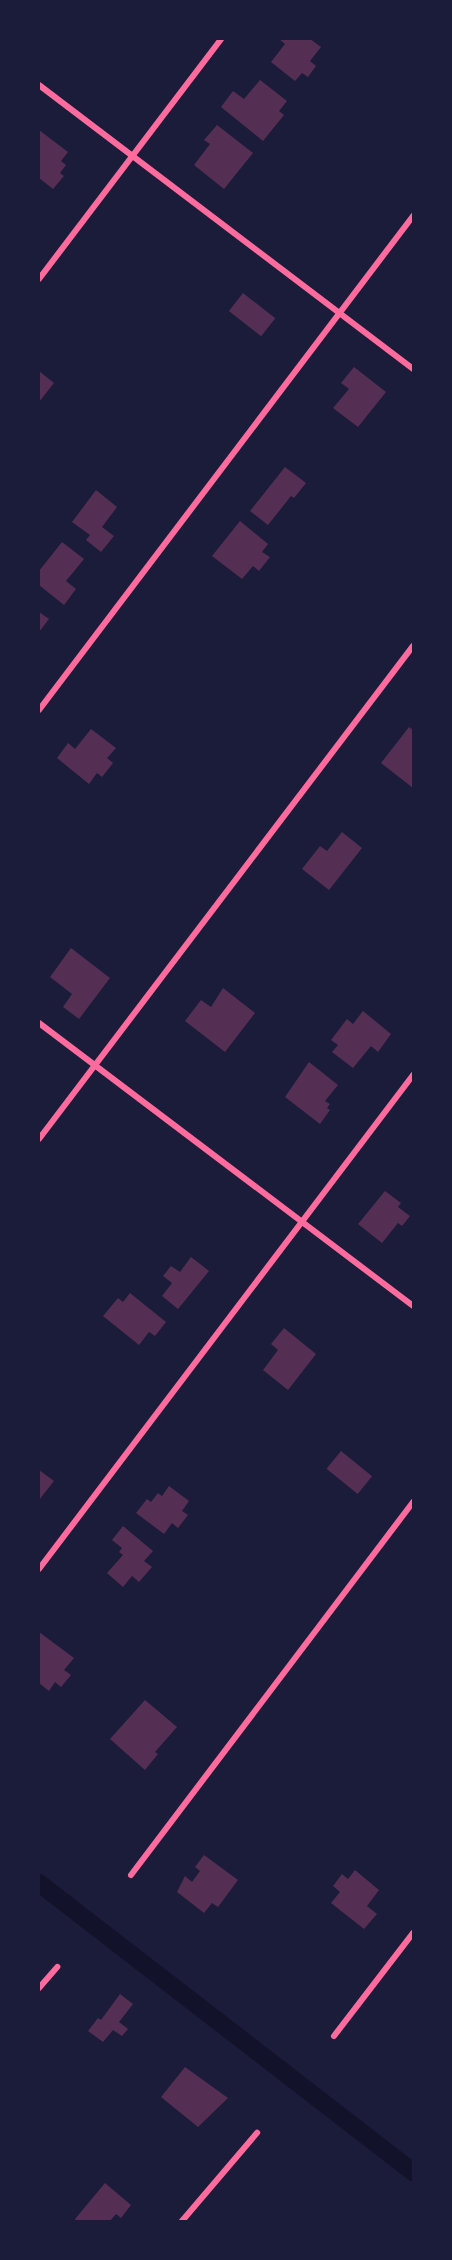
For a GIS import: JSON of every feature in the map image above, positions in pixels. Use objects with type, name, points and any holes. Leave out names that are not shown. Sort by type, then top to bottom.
[{"type":"street","points":[[39,279],[221,39]]},
{"type":"street","points":[[39,86],[413,369]]},
{"type":"street","points":[[39,710],[413,216]]},
{"type":"street","points":[[39,1139],[413,646]]},
{"type":"street","points":[[39,1023],[413,1306]]},
{"type":"street","points":[[39,1569],[413,1075]]},
{"type":"street","points":[[131,1875],[413,1502]]},
{"type":"street","points":[[334,2036],[413,1933]]},
{"type":"street","points":[[39,1988],[57,1967]]},
{"type":"street","points":[[183,2221],[257,2133]]},
{"type":"building","points":[[279,39],[310,39],[321,47],[310,61],[316,66],[308,77],[302,73],[295,81],[271,62],[285,44]]},
{"type":"building","points":[[260,80],[287,101],[279,111],[284,115],[263,141],[221,107],[233,91],[244,99]]},
{"type":"building","points":[[217,125],[253,153],[224,189],[194,165],[210,144],[204,140]]},
{"type":"building","points":[[39,130],[68,152],[61,161],[66,165],[60,173],[64,176],[53,189],[39,178]]},
{"type":"building","points":[[243,293],[275,318],[261,336],[229,311]]},
{"type":"building","points":[[354,367],[386,392],[358,427],[333,408],[349,389],[341,383]]},
{"type":"building","points":[[39,371],[54,383],[39,402]]},
{"type":"building","points":[[285,467],[306,483],[294,498],[291,496],[268,525],[250,511]]},
{"type":"building","points":[[96,490],[117,507],[102,527],[114,536],[101,552],[86,540],[90,535],[72,522]]},
{"type":"building","points":[[240,521],[268,544],[262,552],[270,557],[259,571],[253,566],[242,579],[212,556]]},
{"type":"building","points":[[62,542],[84,559],[66,581],[76,589],[64,605],[39,585],[39,571]]},
{"type":"building","points":[[39,612],[49,619],[39,632]]},
{"type":"building","points":[[409,727],[413,730],[413,788],[381,763]]},
{"type":"building","points":[[91,729],[116,748],[107,758],[113,763],[102,777],[97,773],[89,784],[57,758],[68,743],[75,749]]},
{"type":"building","points":[[342,832],[362,848],[329,890],[302,869],[320,846],[327,851]]},
{"type":"building","points":[[71,948],[110,978],[79,1019],[63,1007],[72,994],[50,977]]},
{"type":"building","points":[[223,988],[255,1013],[225,1052],[185,1021],[201,1000],[211,1007]]},
{"type":"building","points":[[363,1011],[391,1034],[378,1052],[371,1046],[353,1068],[332,1052],[338,1045],[331,1040],[347,1019],[353,1024]]},
{"type":"building","points":[[309,1062],[338,1085],[325,1101],[330,1104],[327,1108],[330,1110],[320,1124],[285,1097]]},
{"type":"building","points":[[385,1191],[401,1203],[398,1207],[410,1216],[402,1226],[398,1223],[382,1243],[358,1224]]},
{"type":"building","points":[[191,1257],[209,1271],[178,1309],[162,1296],[172,1283],[163,1276],[171,1266],[180,1272]]},
{"type":"building","points":[[130,1293],[166,1322],[155,1336],[149,1332],[139,1345],[103,1316],[118,1298],[123,1302]]},
{"type":"building","points":[[284,1328],[316,1354],[288,1390],[263,1370],[278,1350],[271,1344]]},
{"type":"building","points":[[341,1451],[372,1476],[358,1494],[327,1469]]},
{"type":"building","points":[[39,1470],[54,1481],[39,1500]]},
{"type":"building","points":[[169,1486],[189,1501],[182,1511],[188,1515],[178,1528],[172,1523],[164,1534],[136,1513],[147,1499],[151,1502],[158,1493],[162,1496]]},
{"type":"building","points":[[123,1526],[153,1551],[144,1561],[152,1567],[139,1582],[132,1576],[123,1587],[107,1573],[123,1555],[119,1552],[122,1548],[112,1540]]},
{"type":"building","points":[[39,1632],[74,1658],[64,1670],[71,1675],[61,1687],[55,1682],[49,1691],[39,1683]]},
{"type":"building","points":[[145,1700],[177,1727],[155,1752],[158,1754],[145,1770],[110,1739]]},
{"type":"building","points":[[204,1855],[238,1880],[218,1907],[212,1903],[204,1913],[177,1892],[185,1876],[192,1882],[200,1871],[195,1867]]},
{"type":"building","points":[[355,1870],[379,1890],[367,1906],[377,1914],[364,1929],[331,1903],[340,1892],[333,1886],[342,1874],[348,1879]]},
{"type":"building","points":[[120,1994],[133,2004],[119,2022],[128,2029],[122,2036],[113,2030],[103,2042],[88,2031],[98,2018],[101,2020]]},
{"type":"building","points":[[185,2067],[228,2098],[198,2127],[161,2097]]},
{"type":"building","points":[[105,2183],[131,2205],[121,2218],[116,2214],[110,2221],[77,2221],[75,2219]]},
{"type":"waterway","points":[[39,1883],[413,2172]]}]
